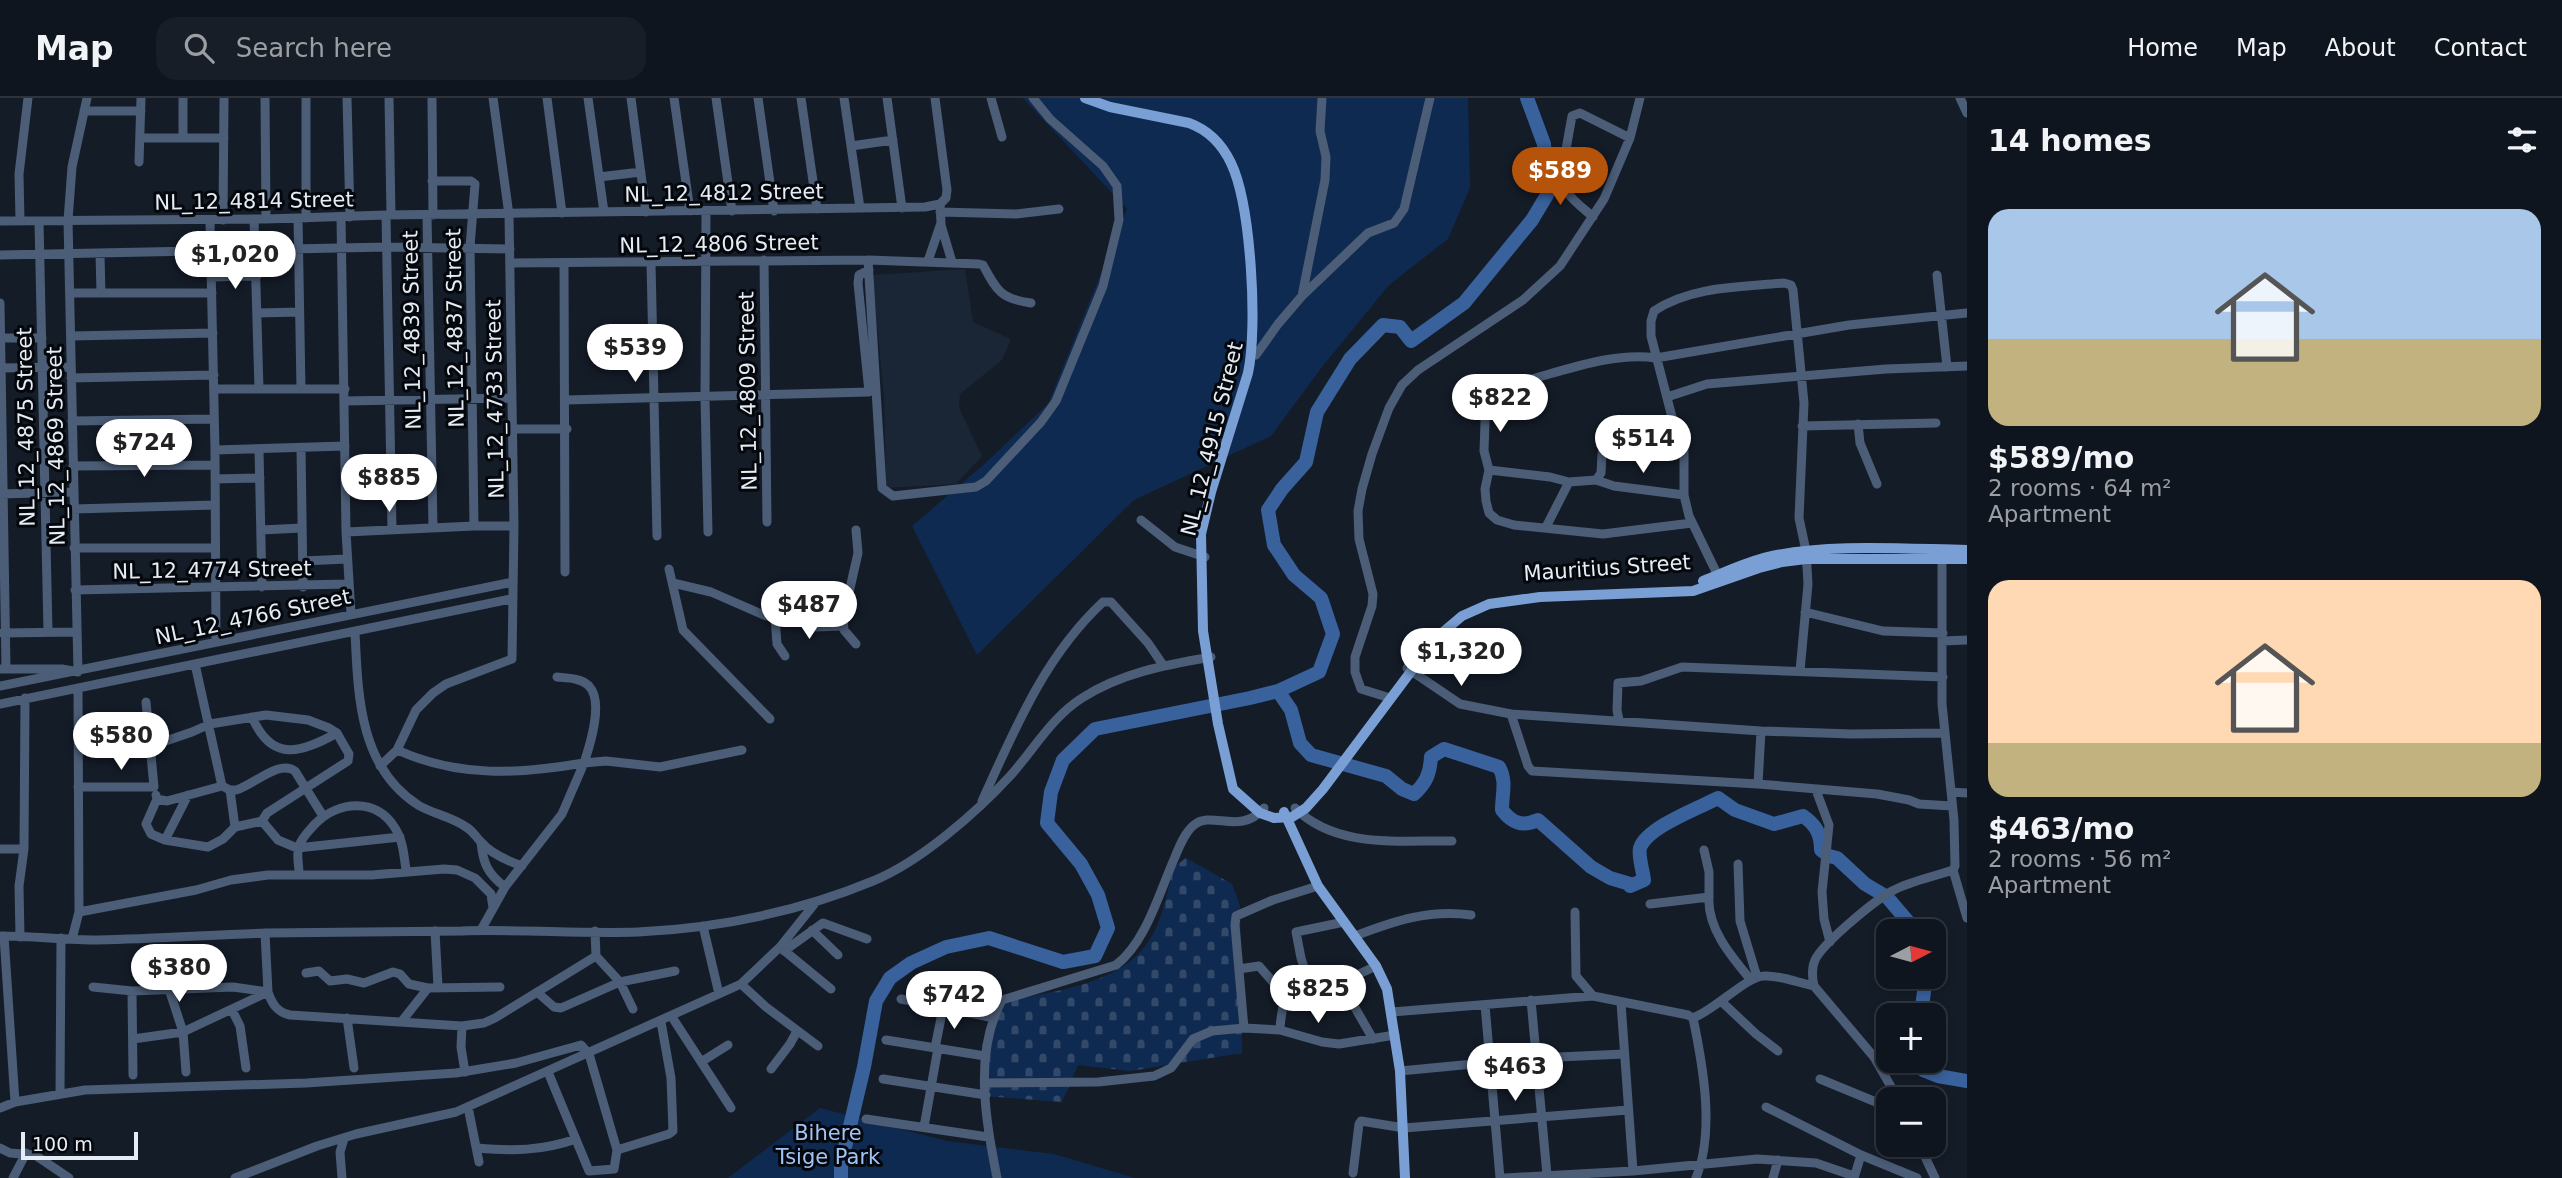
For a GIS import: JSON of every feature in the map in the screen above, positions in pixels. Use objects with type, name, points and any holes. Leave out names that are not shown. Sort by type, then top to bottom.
[{"type":"main road","name":"NL_12_4915 Street","points":[[1085,98],[1111,107],[1189,123],[1200,128],[1217,141],[1224,151],[1240,191],[1251,280],[1251,356],[1201,534],[1208,657],[1220,724],[1238,786],[1262,811]]},
{"type":"main road","name":"NL_12_4915 Street","points":[[1095,98],[1125,107],[1196,121],[1212,130],[1227,147],[1239,174],[1247,207],[1256,286],[1256,355],[1207,526],[1202,556]]},
{"type":"main road","name":"Mauritius Street","points":[[1942,555],[1967,550]]},
{"type":"main road","name":"Mauritius Street","points":[[1291,813],[1329,776],[1409,669],[1446,628],[1462,616],[1489,604],[1551,596],[1684,592],[1719,579],[1806,555],[1942,555],[1967,559]]},
{"type":"main road","points":[[1262,811],[1291,813],[1318,886],[1376,966],[1387,989],[1400,1071],[1405,1178]]},
{"type":"street","points":[[20,221],[19,174],[28,98]]},
{"type":"street","name":"NL_12_4869 Street","points":[[78,672],[68,220],[72,167],[87,98]]},
{"type":"street","points":[[139,162],[141,98]]},
{"type":"street","points":[[183,98],[183,138]]},
{"type":"street","points":[[223,220],[224,98]]},
{"type":"street","points":[[265,98],[265,219]]},
{"type":"street","points":[[301,388],[299,250],[306,98]]},
{"type":"street","points":[[347,98],[346,217],[342,248],[346,532],[351,614]]},
{"type":"street","points":[[390,98],[387,247],[392,529]]},
{"type":"street","name":"NL_12_4839 Street","points":[[432,98],[429,248],[433,528]]},
{"type":"street","name":"NL_12_4733 Street","points":[[397,750],[415,710],[433,693],[446,684],[512,659],[514,526],[509,215],[493,98]]},
{"type":"street","points":[[547,98],[562,213]]},
{"type":"street","points":[[588,98],[604,212]]},
{"type":"street","points":[[631,98],[646,212]]},
{"type":"street","points":[[674,98],[690,211]]},
{"type":"street","points":[[716,98],[732,211]]},
{"type":"street","points":[[758,98],[774,211]]},
{"type":"street","points":[[801,98],[817,209]]},
{"type":"street","points":[[844,98],[860,208]]},
{"type":"street","points":[[887,98],[902,208]]},
{"type":"street","points":[[935,98],[947,190],[940,208],[941,223],[952,262]]},
{"type":"street","points":[[991,98],[1002,137]]},
{"type":"street","points":[[868,265],[882,488],[893,496],[982,485],[1041,422],[1056,401],[1103,286],[1119,220],[1117,186],[1111,174],[1050,119],[1033,98]]},
{"type":"street","points":[[1303,296],[1325,180],[1326,157],[1320,131],[1322,98]]},
{"type":"street","points":[[1256,355],[1278,324],[1303,296],[1368,233],[1394,222],[1404,209],[1430,98]]},
{"type":"street","points":[[1388,697],[1361,689],[1355,665],[1357,649],[1373,600],[1359,539],[1358,511],[1372,454],[1389,408],[1402,386],[1418,370],[1523,300],[1560,266],[1593,217],[1618,171],[1640,98]]},
{"type":"street","points":[[1959,98],[1967,113]]},
{"type":"street","points":[[84,111],[141,111]]},
{"type":"street","points":[[1593,217],[1566,192],[1560,177],[1572,116],[1580,113],[1630,138]]},
{"type":"street","points":[[140,138],[224,138]]},
{"type":"street","points":[[851,146],[893,140]]},
{"type":"street","points":[[599,177],[641,172]]},
{"type":"street","name":"NL_12_4837 Street","points":[[432,181],[471,181],[475,184],[470,247],[474,526]]},
{"type":"street","name":"NL_12_4812 Street","points":[[509,215],[925,207],[1005,214],[1059,209]]},
{"type":"street","points":[[706,212],[705,398],[708,532]]},
{"type":"street","name":"NL_12_4814 Street","points":[[0,221],[509,215]]},
{"type":"street","points":[[254,219],[259,389]]},
{"type":"street","points":[[210,220],[216,642]]},
{"type":"street","name":"NL_12_4875 Street","points":[[40,221],[48,632]]},
{"type":"street","points":[[928,261],[941,223]]},
{"type":"street","points":[[0,255],[387,247],[510,249]]},
{"type":"street","points":[[100,254],[101,293]]},
{"type":"street","name":"NL_12_4806 Street","points":[[510,263],[764,260],[868,265],[952,262],[983,265],[989,279],[1006,298],[1031,303]]},
{"type":"street","name":"NL_12_4809 Street","points":[[764,260],[767,522]]},
{"type":"street","points":[[651,262],[657,536]]},
{"type":"street","points":[[564,263],[567,429],[565,572]]},
{"type":"street","points":[[566,400],[869,393],[858,278],[868,265]]},
{"type":"street","points":[[1937,275],[1947,367]]},
{"type":"street","points":[[211,277],[257,276]]},
{"type":"street","points":[[1719,579],[1692,523],[1684,495],[1684,443],[1673,421],[1651,336],[1651,321],[1654,311],[1668,301],[1699,292],[1784,283],[1791,285],[1803,377],[1799,518],[1806,555],[1800,671]]},
{"type":"street","points":[[71,293],[212,293]]},
{"type":"street","points":[[0,303],[3,669],[62,669],[78,672]]},
{"type":"street","points":[[258,313],[299,312]]},
{"type":"street","points":[[1692,523],[1603,534],[1514,525],[1497,520],[1489,513],[1485,489],[1489,470],[1484,441],[1486,395],[1489,391],[1590,364],[1640,356],[1656,358],[1849,325],[1967,313]]},
{"type":"street","points":[[72,336],[213,333]]},
{"type":"street","points":[[1,338],[42,338]]},
{"type":"street","points":[[1667,397],[1707,384],[1886,369],[1967,366]]},
{"type":"street","points":[[1,368],[71,367]]},
{"type":"street","points":[[71,378],[214,375]]},
{"type":"street","points":[[214,389],[345,389]]},
{"type":"street","points":[[345,401],[512,398]]},
{"type":"street","points":[[72,421],[214,419]]},
{"type":"street","points":[[1596,480],[1601,473],[1602,454],[1607,442],[1615,437],[1638,433],[1673,421]]},
{"type":"street","points":[[1802,426],[1936,423]]},
{"type":"street","points":[[1858,424],[1860,443],[1877,484]]},
{"type":"street","points":[[513,429],[567,429]]},
{"type":"street","points":[[215,450],[345,446]]},
{"type":"street","points":[[301,448],[303,587]]},
{"type":"street","points":[[259,449],[262,587]]},
{"type":"street","points":[[73,466],[215,465]]},
{"type":"street","points":[[1489,470],[1550,477],[1569,482],[1596,480],[1614,486],[1684,495]]},
{"type":"street","points":[[215,479],[260,478]]},
{"type":"street","points":[[1546,527],[1569,482]]},
{"type":"street","points":[[2,494],[73,492]]},
{"type":"street","points":[[74,509],[215,505]]},
{"type":"street","points":[[1141,520],[1175,547],[1202,556]]},
{"type":"street","points":[[346,532],[514,526]]},
{"type":"street","points":[[261,530],[302,528]]},
{"type":"street","points":[[856,530],[858,554],[843,626],[856,644]]},
{"type":"street","points":[[74,548],[215,548]]},
{"type":"street","points":[[1942,555],[1945,733],[1952,806],[1954,868],[1967,918]]},
{"type":"street","points":[[303,561],[347,559]]},
{"type":"street","points":[[669,569],[683,630],[770,719]]},
{"type":"street","name":"NL_12_4766 Street","points":[[0,686],[513,582]]},
{"type":"street","points":[[673,583],[711,592],[754,612],[775,617],[793,616],[816,627],[843,626]]},
{"type":"street","name":"NL_12_4774 Street","points":[[75,590],[348,584]]},
{"type":"street","name":"NL_12_4766 Street","points":[[0,704],[512,599]]},
{"type":"street","points":[[978,808],[1019,718],[1057,655],[1080,624],[1103,603],[1111,602],[1148,643],[1163,665]]},
{"type":"street","points":[[1805,612],[1883,631],[1967,640]]},
{"type":"street","points":[[775,617],[777,644],[785,656]]},
{"type":"street","points":[[3,633],[76,632]]},
{"type":"street","points":[[355,632],[360,710],[380,766],[390,780],[416,803],[432,813],[465,825],[481,842],[522,866]]},
{"type":"street","points":[[15,1102],[4,996],[2,936],[72,939],[481,930],[634,932],[703,926],[766,915],[816,902],[873,881],[901,867],[978,808],[1012,774],[1053,723],[1079,700],[1137,672],[1208,657]]},
{"type":"street","points":[[195,664],[235,827]]},
{"type":"street","points":[[1619,720],[1616,688],[1618,683],[1641,681],[1682,667],[1943,677]]},
{"type":"street","points":[[1409,669],[1460,704],[1511,714],[1761,731],[1945,733]]},
{"type":"street","points":[[481,930],[505,887],[562,814],[593,734],[595,702],[589,685],[582,681],[556,677]]},
{"type":"street","points":[[72,939],[79,912],[78,688]]},
{"type":"street","points":[[20,937],[19,886],[24,849],[25,698]]},
{"type":"street","points":[[146,702],[154,787],[162,800],[177,814]]},
{"type":"street","points":[[1511,714],[1532,771],[1758,784],[1877,794],[1920,804],[1952,806]]},
{"type":"street","points":[[151,746],[210,724],[252,716],[266,715],[318,723],[337,733],[349,754],[348,761],[305,789],[267,813],[262,821],[235,827],[223,839],[208,847],[157,838],[147,829],[148,817],[162,800],[226,788],[243,788],[286,767],[295,771],[305,789],[324,816]]},
{"type":"street","points":[[252,716],[263,737],[284,749],[304,750],[337,733]]},
{"type":"street","points":[[1758,784],[1761,731]]},
{"type":"street","points":[[380,766],[397,750],[433,763],[495,773],[606,761],[660,766],[742,750]]},
{"type":"street","points":[[78,787],[154,787]]},
{"type":"street","points":[[1816,790],[1829,825],[1822,892],[1824,919],[1830,942]]},
{"type":"street","points":[[1951,792],[1967,793]]},
{"type":"street","points":[[165,840],[188,795]]},
{"type":"street","points":[[299,873],[298,848],[303,837],[324,816],[345,806],[365,806],[387,818],[400,837],[406,870]]},
{"type":"street","points":[[997,1178],[988,1138],[985,1056],[987,1037],[1002,1000],[1121,962],[1148,923],[1180,845],[1192,826],[1206,820],[1245,822],[1262,811]]},
{"type":"street","points":[[1291,813],[1350,838],[1452,841]]},
{"type":"street","points":[[262,821],[278,840],[298,848],[400,837]]},
{"type":"street","points":[[481,842],[482,856],[489,875],[505,887]]},
{"type":"street","points":[[0,849],[24,849]]},
{"type":"street","points":[[1704,850],[1709,872],[1711,917],[1727,951],[1754,978]]},
{"type":"street","points":[[1891,1087],[1874,1057],[1814,986],[1812,975],[1815,961],[1830,942],[1892,891],[1967,863]]},
{"type":"street","points":[[1738,864],[1740,921],[1754,978]]},
{"type":"street","points":[[79,912],[196,890],[231,880],[299,873],[372,875],[406,870],[457,870],[475,878],[485,887],[491,894],[493,908]]},
{"type":"street","points":[[1244,1028],[1236,916],[1273,900],[1318,886]]},
{"type":"street","points":[[1650,904],[1709,897]]},
{"type":"street","points":[[782,949],[816,902]]},
{"type":"street","points":[[1355,936],[1414,916],[1451,912],[1471,915]]},
{"type":"street","points":[[1575,912],[1576,976],[1593,996]]},
{"type":"street","points":[[1344,922],[1297,930],[1301,958],[1312,991],[1376,966]]},
{"type":"street","points":[[235,1178],[356,1134],[451,1114],[468,1107],[741,984],[782,949],[818,925],[827,924],[867,939]]},
{"type":"street","points":[[703,926],[719,994]]},
{"type":"street","points":[[812,930],[838,955]]},
{"type":"street","points":[[402,1021],[433,988],[435,931]]},
{"type":"street","points":[[595,931],[596,956],[620,982],[634,1009]]},
{"type":"street","points":[[265,933],[268,992],[275,1008],[285,1013],[462,1026],[484,1023],[495,1018],[596,956]]},
{"type":"street","points":[[60,1094],[61,938]]},
{"type":"street","points":[[782,949],[831,989]]},
{"type":"street","points":[[1239,968],[1259,966],[1273,982],[1283,988],[1285,997],[1280,1030]]},
{"type":"street","points":[[306,972],[319,971],[330,981],[350,980],[360,983],[393,972],[400,974],[409,984],[433,988],[499,987]]},
{"type":"street","points":[[537,992],[554,1007],[561,1008],[620,982],[675,971]]},
{"type":"street","points":[[1357,975],[1354,1006],[1373,1040]]},
{"type":"street","points":[[1693,1018],[1722,1002],[1754,978],[1765,976],[1814,986]]},
{"type":"street","points":[[741,984],[818,1046]]},
{"type":"street","points":[[93,987],[132,991],[233,987],[268,992]]},
{"type":"street","points":[[169,989],[183,1031],[186,1072]]},
{"type":"street","points":[[132,991],[133,1075]]},
{"type":"street","points":[[133,1039],[183,1031],[268,992]]},
{"type":"street","points":[[1392,1012],[1593,996],[1688,1015],[1693,1018],[1706,1112],[1702,1164],[1696,1178]]},
{"type":"street","points":[[901,999],[994,1018]]},
{"type":"street","points":[[1531,1000],[1547,1175]]},
{"type":"street","points":[[1722,1002],[1756,1034],[1779,1051]]},
{"type":"street","points":[[1621,1003],[1633,1171]]},
{"type":"street","points":[[1485,1005],[1500,1178]]},
{"type":"street","points":[[924,1127],[943,1008]]},
{"type":"street","points":[[232,1010],[242,1033],[246,1068]]},
{"type":"street","points":[[672,1017],[731,1108]]},
{"type":"street","points":[[347,1018],[354,1068]]},
{"type":"street","points":[[617,1150],[673,1131],[671,1078],[661,1022]]},
{"type":"street","points":[[462,1026],[461,1047],[465,1072]]},
{"type":"street","points":[[986,1083],[1098,1082],[1154,1076],[1171,1068],[1193,1039],[1201,1034],[1244,1028],[1280,1030],[1330,1043],[1373,1040],[1395,1035]]},
{"type":"street","points":[[771,1069],[797,1031]]},
{"type":"street","points":[[886,1040],[985,1056]]},
{"type":"street","points":[[0,1108],[15,1102],[85,1090],[306,1083],[465,1072],[516,1063],[576,1045],[584,1046],[589,1054],[617,1150],[614,1173],[590,1172],[548,1072]]},
{"type":"street","points":[[701,1062],[728,1045]]},
{"type":"street","points":[[1400,1071],[1537,1058],[1625,1054]]},
{"type":"street","points":[[883,1079],[986,1095]]},
{"type":"street","points":[[1820,1079],[1876,1102]]},
{"type":"street","points":[[468,1107],[479,1162]]},
{"type":"street","points":[[1766,1107],[1861,1155],[1917,1178]]},
{"type":"street","points":[[1353,1174],[1361,1121],[1404,1128],[1628,1110]]},
{"type":"street","points":[[866,1119],[988,1138]]},
{"type":"street","points":[[342,1178],[340,1152],[344,1139]]},
{"type":"street","points":[[477,1148],[523,1150],[551,1147],[576,1139]]},
{"type":"street","points":[[0,1148],[9,1153],[26,1153],[42,1159],[69,1178]]},
{"type":"street","points":[[13,1178],[26,1153]]},
{"type":"street","points":[[1506,1178],[1622,1175],[1633,1171],[1757,1159],[1816,1163],[1854,1177],[1861,1155]]},
{"type":"street","points":[[1925,1157],[1935,1178]]},
{"type":"street","points":[[1773,1178],[1777,1160]]},
{"type":"shaded area","points":[[965,269],[973,322],[1011,339],[1002,360],[960,394],[959,408],[982,456],[956,484],[886,488],[884,396],[872,275]]},
{"type":"green space","points":[[1023,98],[1468,98],[1470,188],[1448,239],[1389,285],[1322,367],[1271,436],[1134,500],[977,655],[912,526],[981,467],[1048,404],[1127,209]]},
{"type":"green space","points":[[1186,858],[1232,884],[1240,906],[1242,1053],[1130,1071],[1078,1065],[1062,1102],[984,1096],[982,1044],[999,1003],[1064,990],[1107,975],[1126,964],[1142,950],[1154,932],[1175,866]]},
{"type":"green space","name":"Bihere Tsige Park","points":[[820,1108],[947,1141],[1054,1154],[1135,1178],[728,1178]]},
{"type":"waterway","points":[[841,1178],[841,1164],[864,1067],[876,1001],[890,978],[911,963],[946,947],[989,938],[1063,962],[1095,956],[1108,928],[1098,895],[1081,864],[1047,823],[1051,792],[1063,760],[1095,729],[1278,691],[1319,672],[1333,634],[1321,598],[1294,575],[1274,545],[1268,510],[1306,462],[1317,412],[1350,359],[1383,325],[1400,327],[1411,341],[1464,303],[1532,220],[1547,195],[1544,144],[1527,98]]},
{"type":"waterway","points":[[1278,691],[1291,710],[1300,743],[1311,755],[1386,776],[1402,789],[1414,794],[1427,778],[1431,757],[1444,749],[1499,767],[1503,783],[1502,810],[1510,818],[1522,823],[1538,820],[1591,867],[1630,886],[1644,880],[1640,848],[1645,840],[1663,826],[1718,798],[1735,810],[1774,824],[1803,816],[1817,830],[1821,850],[1837,858],[1865,884],[1887,897],[1906,919]]},
{"type":"waterway","points":[[1923,1003],[1924,989]]},
{"type":"waterway","points":[[1930,1073],[1967,1081]]}]
